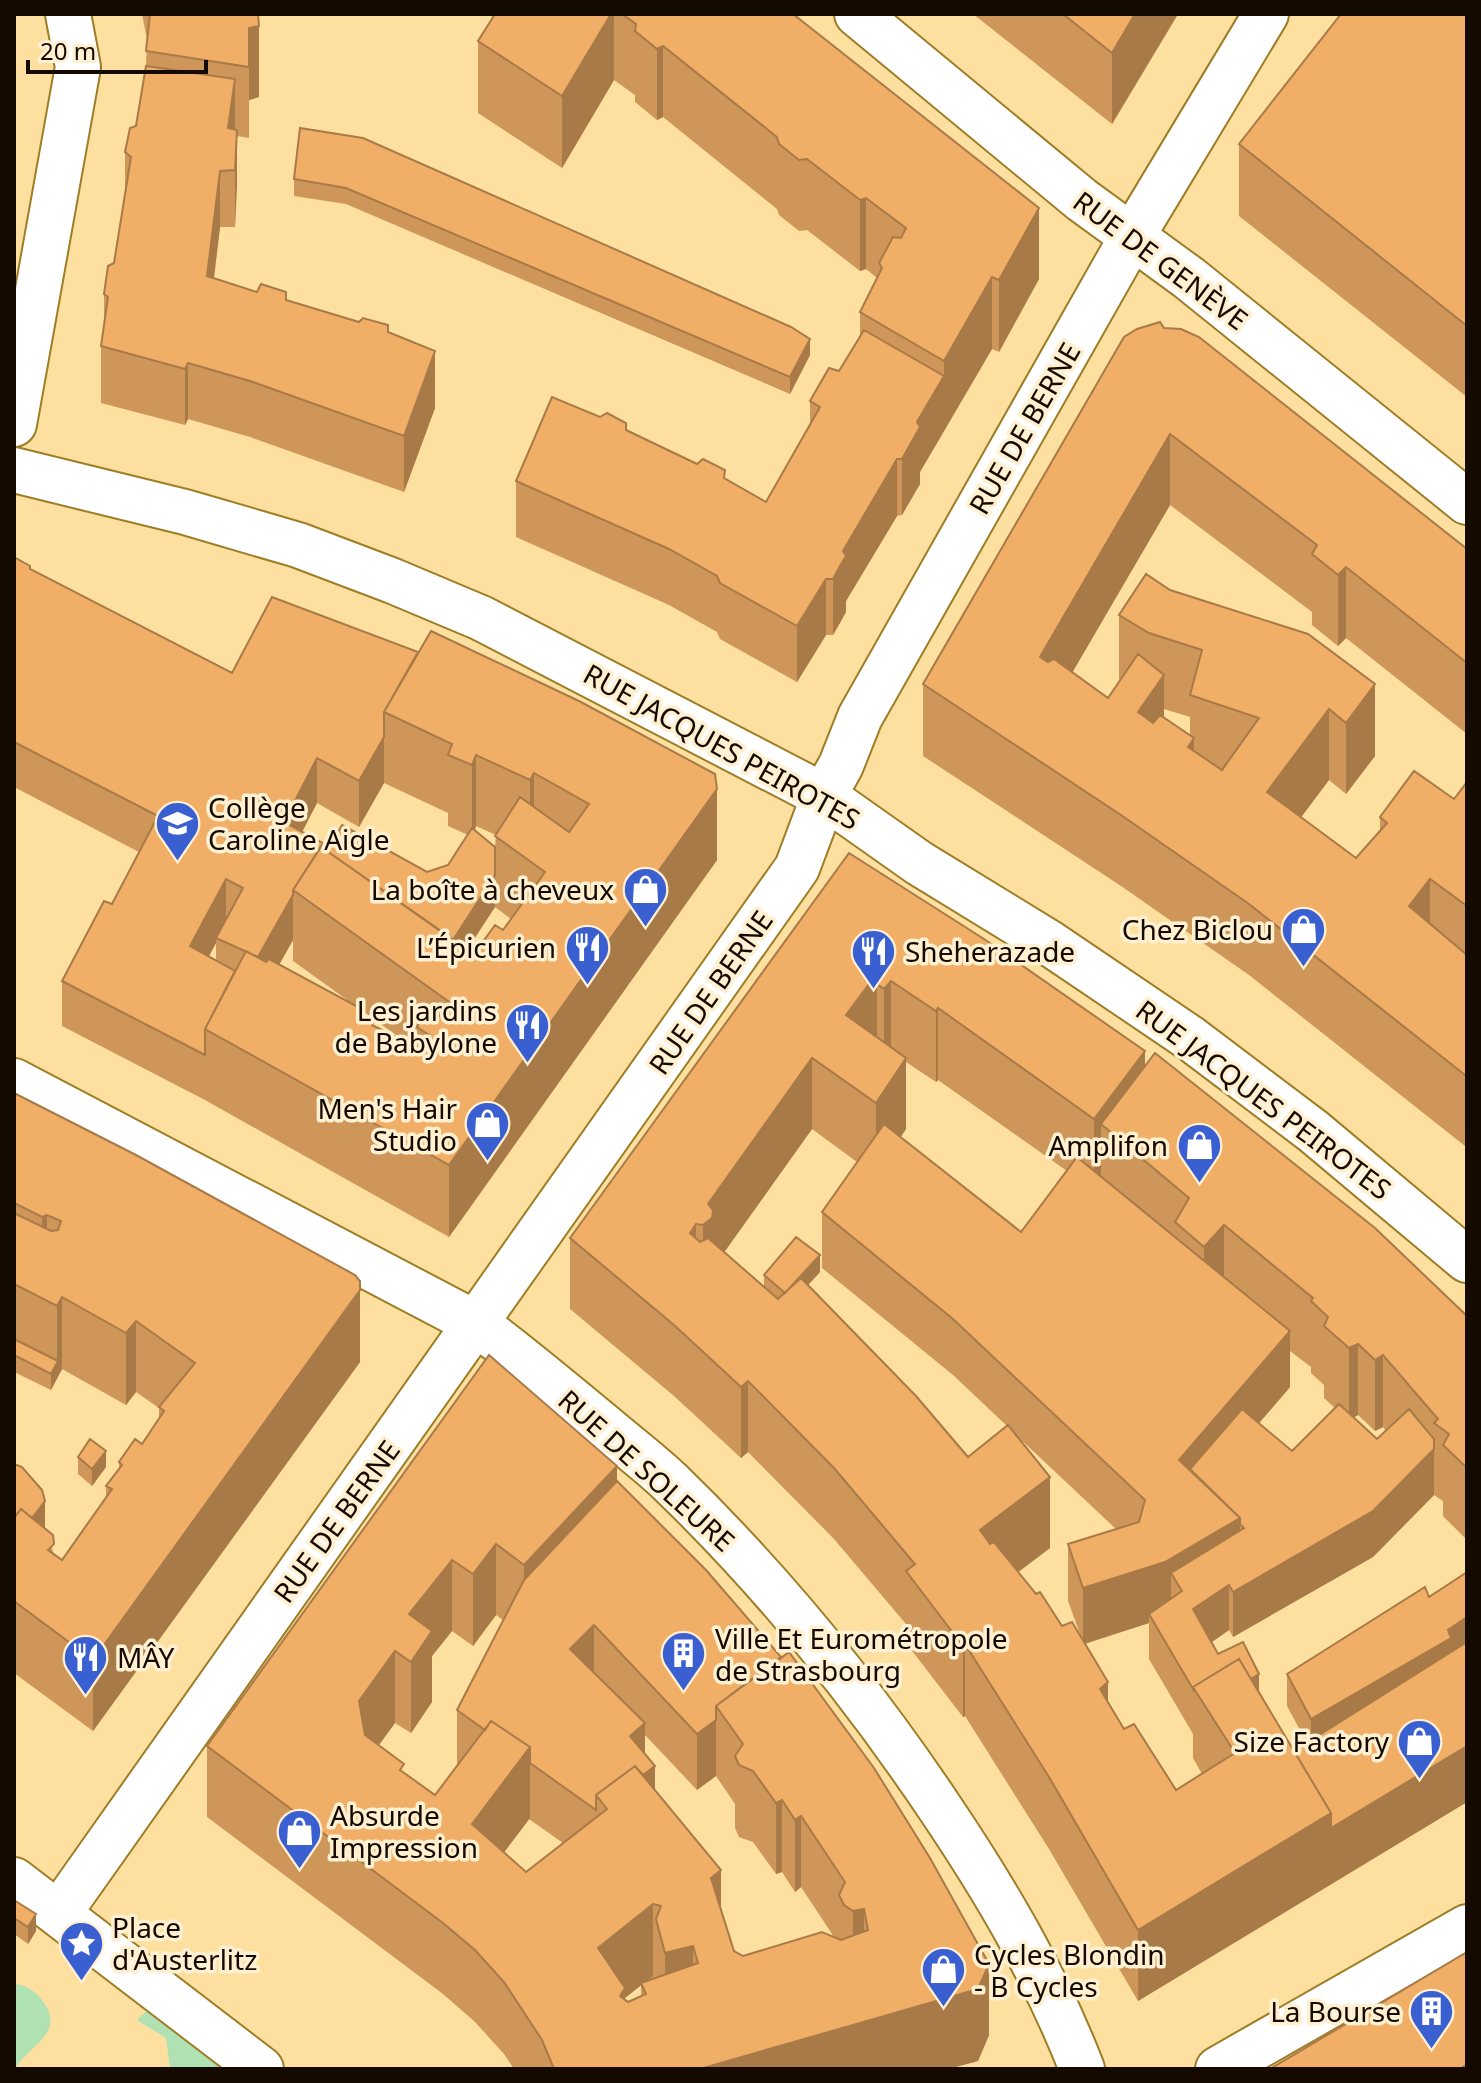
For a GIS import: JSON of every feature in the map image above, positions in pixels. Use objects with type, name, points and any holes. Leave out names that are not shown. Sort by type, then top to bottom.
[{"type":"street","points":[[14,424],[78,67],[68,14]]},
{"type":"street","name":"RUE DE GENÈVE","points":[[857,14],[1082,200],[1133,235],[1467,502]]},
{"type":"street","name":"RUE DE BERNE","points":[[59,1913],[797,868],[824,796],[841,765],[860,717],[1133,235],[1266,14]]},
{"type":"street","name":"RUE JACQUES PEIROTES","points":[[14,470],[185,512],[298,545],[393,581],[481,618],[824,796],[919,863],[1048,942],[1190,1038],[1464,1251]]},
{"type":"street","name":"RUE DE SOLEURE","points":[[14,1081],[477,1324],[668,1480],[768,1582],[847,1676],[924,1783],[990,1882],[1038,1968],[1082,2069]]},
{"type":"street","points":[[14,1880],[261,2069]]},
{"type":"street","points":[[1218,2069],[1467,1927]]},
{"type":"green space","points":[[14,1984],[39,1996],[50,2021],[43,2038],[15,2069]]},
{"type":"green space","points":[[151,2007],[261,2069],[170,2068],[166,2038],[137,2020]]},
{"type":"building","points":[[150,14],[258,14],[259,26],[249,28],[249,67],[146,51]]},
{"type":"building","points":[[495,14],[611,14],[562,96],[478,41]]},
{"type":"building","points":[[622,14],[793,14],[1039,208],[999,280],[992,277],[944,361],[860,312],[882,268],[879,263],[893,237],[901,238],[906,228],[866,198],[860,200],[807,159],[799,160],[779,144],[777,137],[663,46],[657,49],[635,31],[636,24]]},
{"type":"building","points":[[1063,14],[1135,14],[1112,53]]},
{"type":"building","points":[[1341,14],[1467,14],[1467,326],[1239,144]]},
{"type":"building","points":[[146,66],[235,79],[228,128],[237,130],[235,170],[220,171],[207,276],[257,292],[261,284],[286,292],[286,300],[359,322],[363,318],[388,325],[388,332],[435,351],[404,436],[250,381],[188,363],[185,369],[101,346],[108,297],[104,294],[108,266],[114,263],[131,157],[125,152],[130,128],[136,126]]},
{"type":"building","points":[[300,128],[363,138],[791,327],[810,339],[790,377],[346,188],[294,179]]},
{"type":"building","points":[[1160,322],[1164,328],[1181,329],[1199,337],[1467,549],[1467,663],[1346,567],[1338,575],[1312,554],[1317,545],[1170,434],[1040,657],[1048,662],[1054,659],[1108,698],[1138,654],[1164,675],[1138,712],[1153,723],[1160,715],[1194,738],[1188,747],[1222,770],[1259,718],[1190,695],[1202,650],[1149,633],[1119,615],[1146,574],[1170,590],[1308,634],[1375,684],[1346,723],[1329,709],[1267,792],[1356,858],[1387,823],[1380,817],[1414,771],[1454,799],[1467,782],[1467,906],[1430,879],[1409,906],[1467,955],[1465,1075],[1249,904],[923,684],[1124,337]]},
{"type":"building","points":[[864,330],[944,376],[917,422],[920,427],[902,459],[897,459],[843,551],[846,556],[833,579],[826,579],[797,626],[720,583],[717,576],[669,549],[516,481],[552,397],[600,417],[607,413],[626,423],[626,430],[697,464],[703,459],[725,470],[724,478],[766,502],[820,407],[810,401],[829,368],[839,371]]},
{"type":"building","name":"Collège Caroline Aigle","points":[[14,557],[30,569],[232,673],[272,597],[418,652],[384,712],[384,737],[359,781],[317,758],[284,822],[323,843],[293,890],[258,957],[216,938],[243,888],[226,879],[190,946],[235,971],[205,1029],[205,1055],[62,981],[104,901],[112,904],[158,816],[14,742]]},
{"type":"building","points":[[431,631],[579,701],[715,774],[717,789],[449,1165],[205,1029],[246,951],[266,962],[269,959],[360,1008],[358,1014],[374,1022],[372,1025],[419,1049],[429,1035],[417,1027],[428,1010],[442,1017],[452,1004],[293,890],[321,847],[474,954],[495,925],[503,930],[545,872],[495,836],[520,797],[569,832],[589,804],[534,773],[530,780],[476,755],[472,765],[448,755],[452,744],[384,712]]},
{"type":"building","points":[[342,825],[427,872],[448,865],[472,828],[495,847],[495,875],[453,940],[327,851]]},
{"type":"building","points":[[849,853],[984,939],[1145,1051],[1094,1119],[938,1008],[936,1011],[891,981],[884,989],[877,984],[882,977],[878,972],[846,1015],[906,1058],[876,1103],[812,1058],[708,1204],[713,1210],[712,1218],[703,1225],[696,1224],[690,1233],[700,1242],[708,1238],[778,1299],[801,1278],[916,1396],[968,1457],[1008,1425],[1050,1477],[980,1530],[990,1544],[994,1542],[1036,1594],[1040,1592],[1062,1626],[1072,1622],[1108,1682],[1100,1689],[1124,1729],[1134,1724],[1176,1790],[1235,1753],[1193,1687],[1239,1659],[1331,1813],[1138,1930],[1049,1777],[965,1644],[963,1646],[906,1571],[915,1564],[834,1468],[748,1381],[741,1387],[674,1325],[570,1238]]},
{"type":"building","points":[[1155,1053],[1375,1228],[1467,1316],[1467,1468],[1443,1445],[1449,1434],[1434,1423],[1438,1419],[1383,1355],[1375,1360],[1358,1344],[1349,1348],[1324,1326],[1328,1317],[1311,1301],[1313,1298],[1224,1225],[1204,1247],[1175,1222],[1189,1198],[1101,1124]]},
{"type":"building","points":[[14,1093],[136,1155],[355,1275],[360,1281],[360,1290],[93,1660],[14,1601],[14,1518],[21,1509],[53,1535],[54,1544],[48,1550],[62,1560],[112,1489],[106,1486],[122,1465],[119,1462],[135,1439],[142,1444],[164,1411],[159,1407],[195,1363],[136,1321],[126,1333],[62,1297],[57,1306],[14,1284],[14,1213],[51,1231],[58,1230],[61,1221],[47,1215],[42,1217],[14,1203]]},
{"type":"building","points":[[884,1124],[1021,1232],[1077,1157],[1290,1331],[1179,1460],[1240,1518],[1165,1562],[1083,1588],[1068,1544],[1139,1522],[1145,1500],[953,1319],[822,1212]]},
{"type":"building","points":[[796,1237],[820,1255],[785,1293],[764,1275]]},
{"type":"building","points":[[14,1339],[58,1361],[51,1374],[14,1355]]},
{"type":"building","points":[[489,1355],[617,1466],[524,1565],[496,1544],[473,1574],[452,1560],[409,1614],[432,1631],[411,1662],[395,1651],[359,1701],[365,1735],[404,1764],[400,1770],[435,1795],[491,1721],[530,1747],[472,1824],[526,1872],[607,1809],[596,1795],[635,1766],[721,1870],[711,1878],[734,1951],[743,1956],[822,1932],[841,1940],[868,1930],[864,1909],[853,1911],[844,1905],[839,1895],[845,1882],[801,1816],[795,1820],[782,1800],[776,1803],[753,1771],[739,1765],[735,1756],[743,1744],[716,1706],[789,1652],[874,1768],[930,1858],[989,1964],[978,1989],[700,2069],[554,2069],[542,2040],[504,1982],[475,1950],[207,1746]],"holes":[[[653,1904],[661,1906],[656,1919],[665,1953],[693,1946],[698,1963],[641,1983],[646,1994],[628,2002],[620,1996],[625,1988],[598,1948]]]},
{"type":"building","points":[[1339,1404],[1377,1439],[1409,1409],[1434,1439],[1434,1449],[1373,1511],[1233,1592],[1229,1585],[1193,1609],[1218,1654],[1243,1642],[1259,1674],[1251,1679],[1239,1659],[1193,1689],[1149,1614],[1182,1591],[1171,1573],[1244,1528],[1240,1518],[1190,1469],[1242,1409],[1292,1451]]},
{"type":"building","points":[[90,1439],[106,1451],[92,1469],[78,1457]]},
{"type":"building","points":[[14,1464],[22,1467],[42,1490],[45,1501],[32,1518],[21,1509],[14,1518]]},
{"type":"building","points":[[617,1481],[706,1570],[781,1657],[716,1706],[716,1720],[697,1734],[594,1625],[570,1649],[645,1723],[630,1736],[655,1766],[643,1775],[635,1766],[596,1795],[596,1810],[530,1763],[530,1747],[491,1721],[485,1730],[457,1710],[524,1580]]},
{"type":"building","points":[[1467,1572],[1467,1617],[1448,1630],[1451,1638],[1311,1719],[1287,1674],[1425,1587],[1429,1597]]},
{"type":"building","points":[[1467,1642],[1467,1746],[1331,1828],[1331,1813],[1294,1751]]},
{"type":"building","points":[[14,1900],[36,1914],[28,1927],[14,1918]]},
{"type":"building","points":[[1467,1952],[1467,2064],[1460,2069],[1270,2069]]},
{"type":"place","name":"Collège Caroline Aigle","points":[[177,862]]},
{"type":"place","name":"La boîte à cheveux","points":[[645,928]]},
{"type":"place","name":"Chez Biclou","points":[[1304,968]]},
{"type":"place","name":"L’Épicurien","points":[[587,986]]},
{"type":"place","name":"Sheherazade","points":[[874,990]]},
{"type":"place","name":"Les jardins de Babylone","points":[[528,1065]]},
{"type":"place","name":"Men's Hair Studio","points":[[488,1163]]},
{"type":"place","name":"Amplifon","points":[[1199,1184]]},
{"type":"place","name":"Ville Et Eurométropole de Strasbourg","points":[[684,1693]]},
{"type":"place","name":"MÂY","points":[[86,1696]]},
{"type":"place","name":"Size Factory","points":[[1420,1780]]},
{"type":"place","name":"Absurde Impression","points":[[299,1870]]},
{"type":"place","name":"Place d'Austerlitz","points":[[81,1982]]},
{"type":"place","name":"Cycles Blondin - B Cycles","points":[[943,2009]]},
{"type":"place","name":"La Bourse","points":[[1432,2050]]}]
